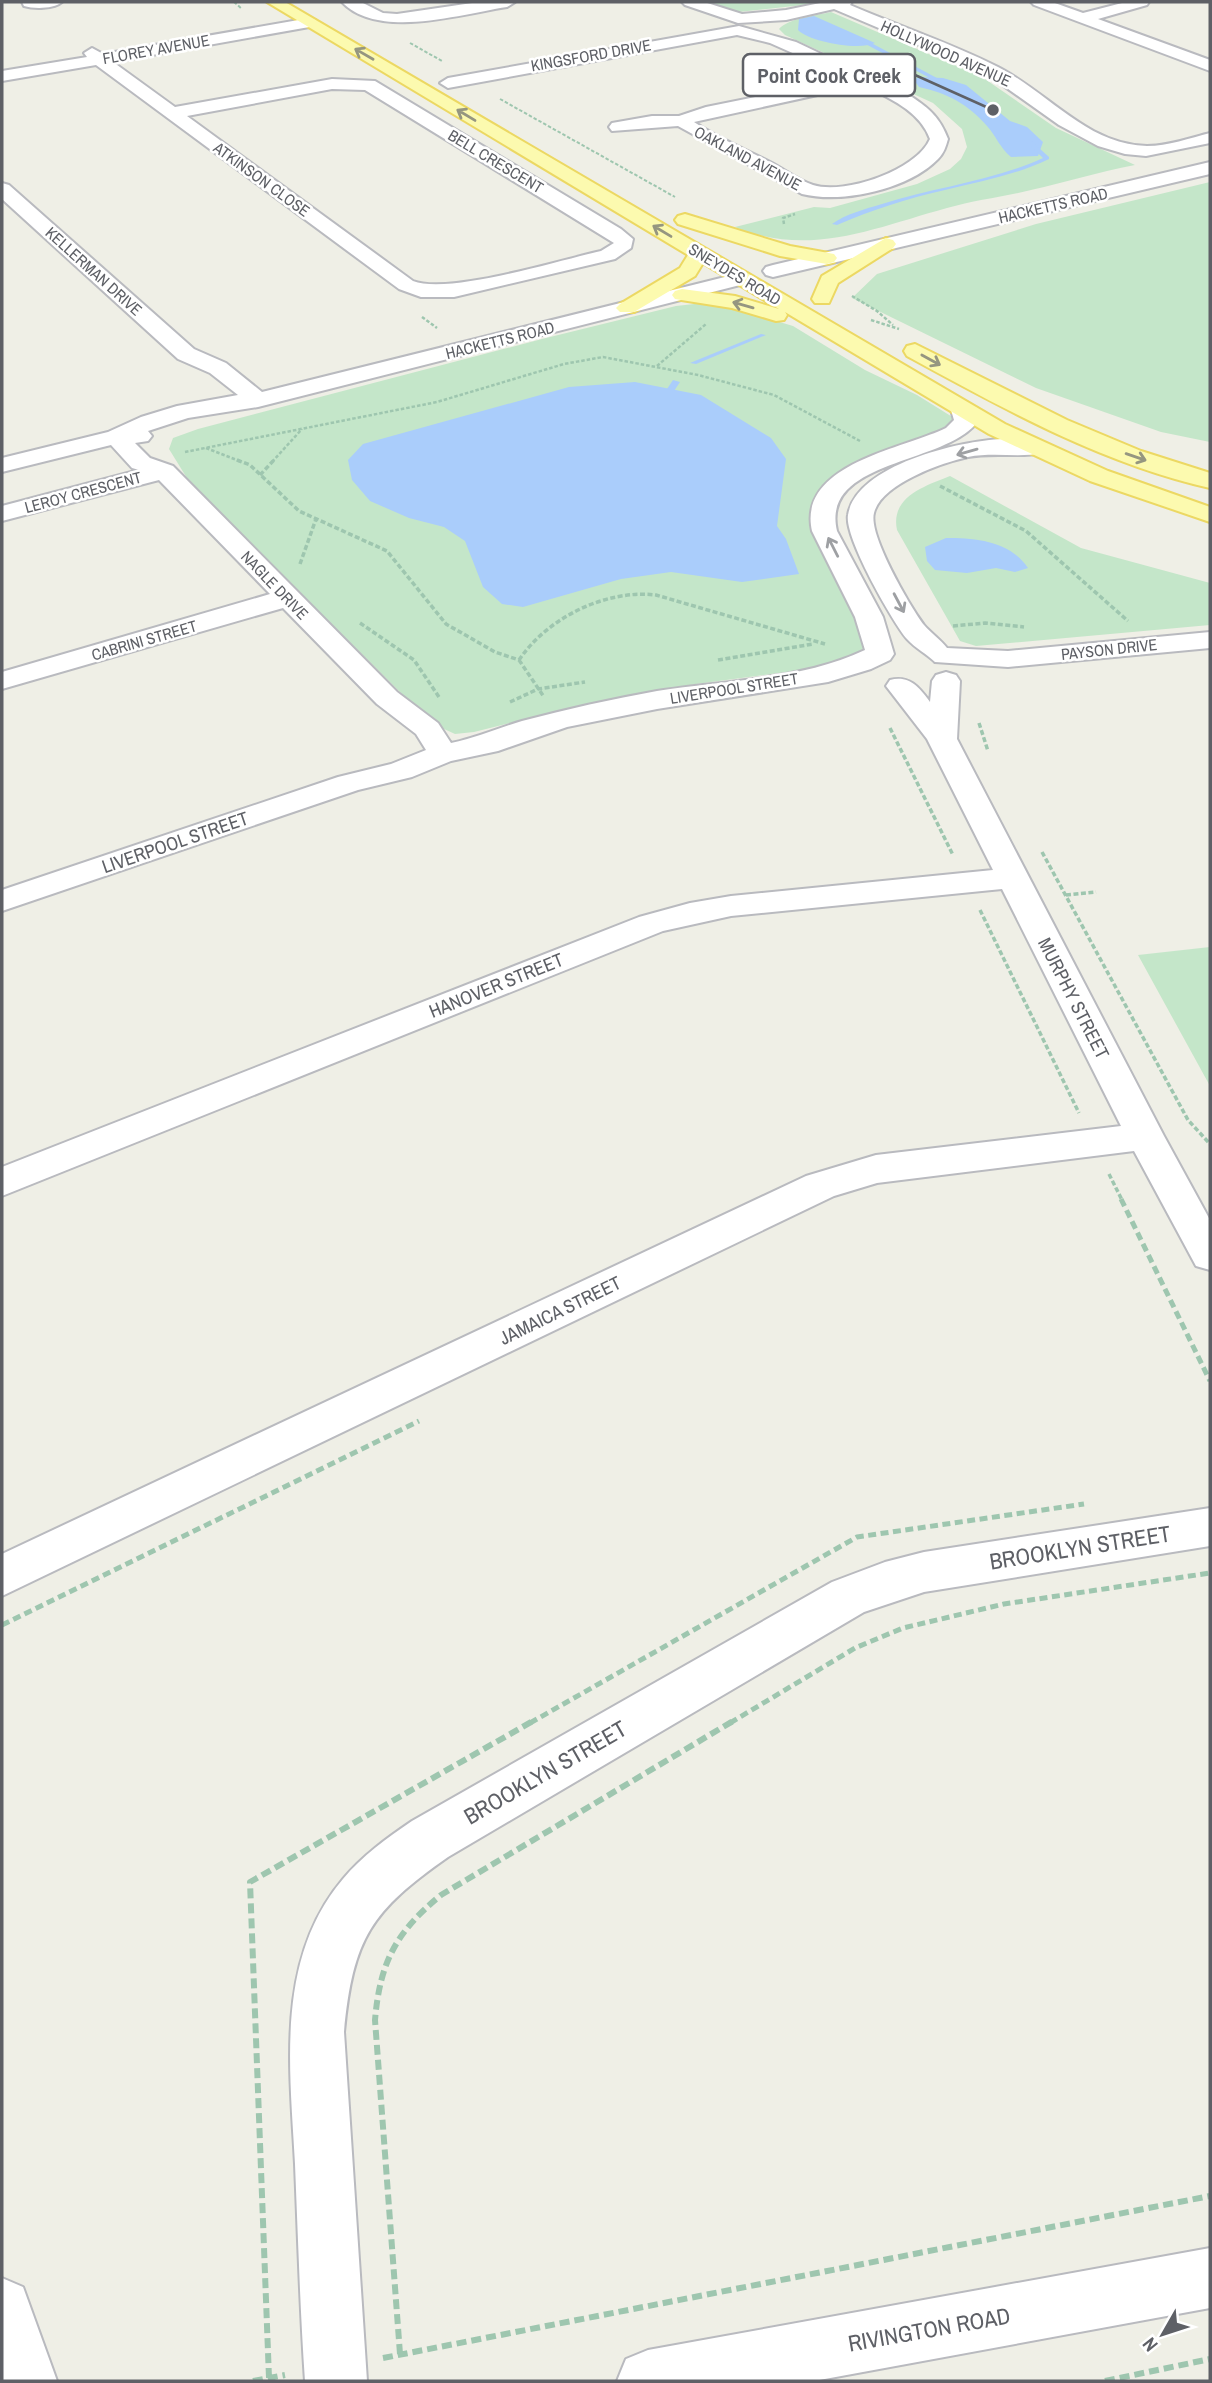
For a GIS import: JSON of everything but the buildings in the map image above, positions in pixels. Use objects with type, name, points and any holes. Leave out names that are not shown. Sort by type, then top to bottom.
[{"type":"main road","name":"SNEYDES ROAD","points":[[275,2],[963,410],[1034,448],[1110,480],[1210,515]]},
{"type":"main road","points":[[417,86],[444,80],[471,96]]},
{"type":"main road","name":"SNEYDES ROAD","points":[[680,211],[816,296],[829,280],[886,244]]},
{"type":"main road","points":[[680,211],[786,253],[827,258]]},
{"type":"main road","points":[[627,308],[688,272],[698,252]]},
{"type":"main road","points":[[741,279],[774,271]]},
{"type":"main road","points":[[682,295],[742,304],[854,344]]},
{"type":"main road","points":[[896,334],[1039,418],[1109,448],[1210,481]]},
{"type":"street","points":[[31,7],[54,2]]},
{"type":"street","points":[[350,2],[379,17],[397,19],[507,2]]},
{"type":"street","points":[[1039,2],[1210,66]]},
{"type":"street","points":[[1082,18],[1142,2]]},
{"type":"street","name":"KINGSFORD DRIVE","points":[[444,80],[747,25],[840,3]]},
{"type":"street","name":"HOLLYWOOD AVENUE","points":[[840,3],[993,71],[1069,123],[1114,144],[1149,151],[1210,138]]},
{"type":"street","points":[[698,5],[720,28],[747,25]]},
{"type":"street","points":[[698,5],[863,80]]},
{"type":"street","name":"FLOREY AVENUE","points":[[2,69],[306,20]]},
{"type":"street","name":"KINGSFORD DRIVE","points":[[444,80],[673,36],[717,24]]},
{"type":"street","name":"FLOREY AVENUE","points":[[2,76],[95,56]]},
{"type":"street","name":"ATKINSON CLOSE","points":[[95,56],[406,285],[439,292]]},
{"type":"street","name":"OAKLAND AVENUE","points":[[618,127],[652,121],[685,121],[697,114],[863,80],[907,100],[923,111],[937,128],[936,146],[922,163],[896,178],[851,191],[815,192],[693,129],[685,121]]},
{"type":"street","name":"BELL CRESCENT","points":[[173,113],[337,83],[369,85],[614,233],[624,242],[618,250],[608,254],[454,291],[439,292]]},
{"type":"street","name":"HACKETTS ROAD","points":[[774,271],[1210,167]]},
{"type":"street","name":"KELLERMAN DRIVE","points":[[2,189],[186,354],[218,368],[258,400]]},
{"type":"street","points":[[15,223],[35,219]]},
{"type":"street","name":"HACKETTS ROAD","points":[[2,465],[741,279]]},
{"type":"street","name":"KELLERMAN DRIVE","points":[[186,354],[194,374],[230,408]]},
{"type":"street","points":[[879,654],[873,625],[827,536],[823,519],[825,507],[838,486],[864,467],[953,433],[966,421],[963,410]]},
{"type":"street","name":"NAGLE DRIVE","points":[[142,430],[287,598],[387,698],[411,734],[436,748]]},
{"type":"street","name":"NAGLE DRIVE","points":[[116,437],[141,463],[170,463]]},
{"type":"street","points":[[942,739],[944,666],[913,629],[864,538],[860,519],[864,502],[877,488],[897,476],[968,450],[1034,448]]},
{"type":"street","name":"LEROY CRESCENT","points":[[2,514],[170,463]]},
{"type":"street","name":"CABRINI STREET","points":[[2,681],[287,598]]},
{"type":"street","name":"PAYSON DRIVE","points":[[944,666],[1210,640]]},
{"type":"street","name":"LIVERPOOL STREET","points":[[2,901],[349,783],[401,771],[436,748],[480,747],[562,719],[657,700],[818,676],[905,646],[944,666],[920,688],[869,678],[818,676]]},
{"type":"street","name":"MURPHY STREET","points":[[879,654],[874,660],[876,672],[917,704],[942,739],[1153,1151],[1210,1255]]},
{"type":"street","name":"HANOVER STREET","points":[[2,1182],[651,925],[731,906],[1019,889]]},
{"type":"street","name":"JAMAICA STREET","points":[[2,1576],[820,1186],[876,1169],[1153,1151]]},
{"type":"street","name":"BROOKLYN STREET","points":[[336,2375],[316,2032],[318,2000],[327,1959],[342,1926],[354,1905],[374,1880],[394,1862],[430,1839],[848,1597],[885,1582],[924,1572],[1210,1527]]},
{"type":"street","name":"RIVINGTON ROAD","points":[[648,2381],[735,2372],[1210,2278]]},
{"type":"street","points":[[2,2308],[26,2381]]},
{"type":"path","points":[[491,93],[680,211]]},
{"type":"path","points":[[785,227],[783,218],[796,214]]},
{"type":"path","points":[[852,290],[854,298],[877,311],[896,334]]},
{"type":"path","points":[[657,367],[713,317]]},
{"type":"path","points":[[424,318],[442,332]]},
{"type":"path","points":[[170,463],[204,447],[437,402],[582,360],[614,358],[774,395],[864,443]]},
{"type":"path","points":[[260,475],[302,428]]},
{"type":"path","points":[[204,447],[250,465],[299,511],[387,551],[446,624],[495,652],[519,660],[562,719]]},
{"type":"path","points":[[937,484],[1026,531],[1124,616],[1145,645]]},
{"type":"path","points":[[298,570],[316,519]]},
{"type":"path","points":[[519,660],[525,651],[563,619],[620,595],[633,593],[656,595],[823,643]]},
{"type":"path","points":[[352,617],[414,660],[439,698]]},
{"type":"path","points":[[978,715],[990,757]]},
{"type":"path","points":[[1040,849],[1188,1119],[1210,1144]]},
{"type":"path","points":[[977,905],[1019,889],[1065,895],[1096,892]]},
{"type":"path","points":[[1095,1174],[1153,1151]]},
{"type":"path","points":[[2,1625],[428,1417]]},
{"type":"path","points":[[400,2354],[375,2020],[376,1989],[384,1961],[398,1935],[420,1911],[442,1895],[831,1662],[890,1631],[923,1620],[1015,1602],[1210,1573]]},
{"type":"path","points":[[253,2381],[336,2375],[400,2354],[1210,2196]]},
{"type":"path","points":[[1105,2381],[1210,2360]]},
{"type":"green space","points":[[700,2],[831,2],[729,13]]},
{"type":"green space","points":[[831,12],[982,77],[1056,128],[1135,165],[958,205],[841,237],[789,240],[762,236],[735,227],[814,207],[830,208],[917,184],[950,169],[961,159],[967,147],[962,129],[933,103],[785,35],[779,29],[796,20]]},
{"type":"green space","points":[[1210,182],[1210,442],[1161,432],[1036,388],[852,298],[877,274],[1036,224]]},
{"type":"green space","points":[[716,303],[793,326],[865,370],[917,395],[954,418],[952,427],[822,497],[869,635],[868,652],[838,665],[696,684],[455,734],[431,723],[190,483],[169,449],[173,438],[198,429],[542,339],[676,306]]},
{"type":"green space","points":[[950,476],[1081,548],[1210,583],[1210,625],[976,646],[960,641],[897,530],[896,519],[904,501],[912,494]]},
{"type":"green space","points":[[1210,947],[1210,1086],[1138,955]]},
{"type":"water","points":[[814,16],[875,43],[858,46],[835,44],[813,38],[798,30],[799,19]]},
{"type":"water","points":[[919,77],[943,78],[966,85],[1010,121],[1027,127],[1043,142],[1038,156],[1011,157],[972,111],[948,96],[919,87],[914,80]]},
{"type":"water","points":[[635,382],[701,395],[771,438],[786,459],[777,526],[786,539],[799,574],[742,582],[671,572],[621,579],[523,607],[502,604],[483,587],[465,541],[444,527],[409,518],[370,501],[352,480],[348,460],[363,444],[569,387]]},
{"type":"water","points":[[946,538],[992,543],[1012,552],[1028,568],[1015,572],[996,568],[967,573],[935,570],[927,561],[925,547]]},
{"type":"waterway","points":[[858,38],[947,85]]},
{"type":"waterway","points":[[835,224],[893,202],[1003,175],[1047,158],[1028,141]]},
{"type":"waterway","points":[[694,363],[763,335]]},
{"type":"waterway","points":[[671,389],[676,382]]},
{"type":"place","name":"Point Cook Creek","points":[[993,110]]}]
